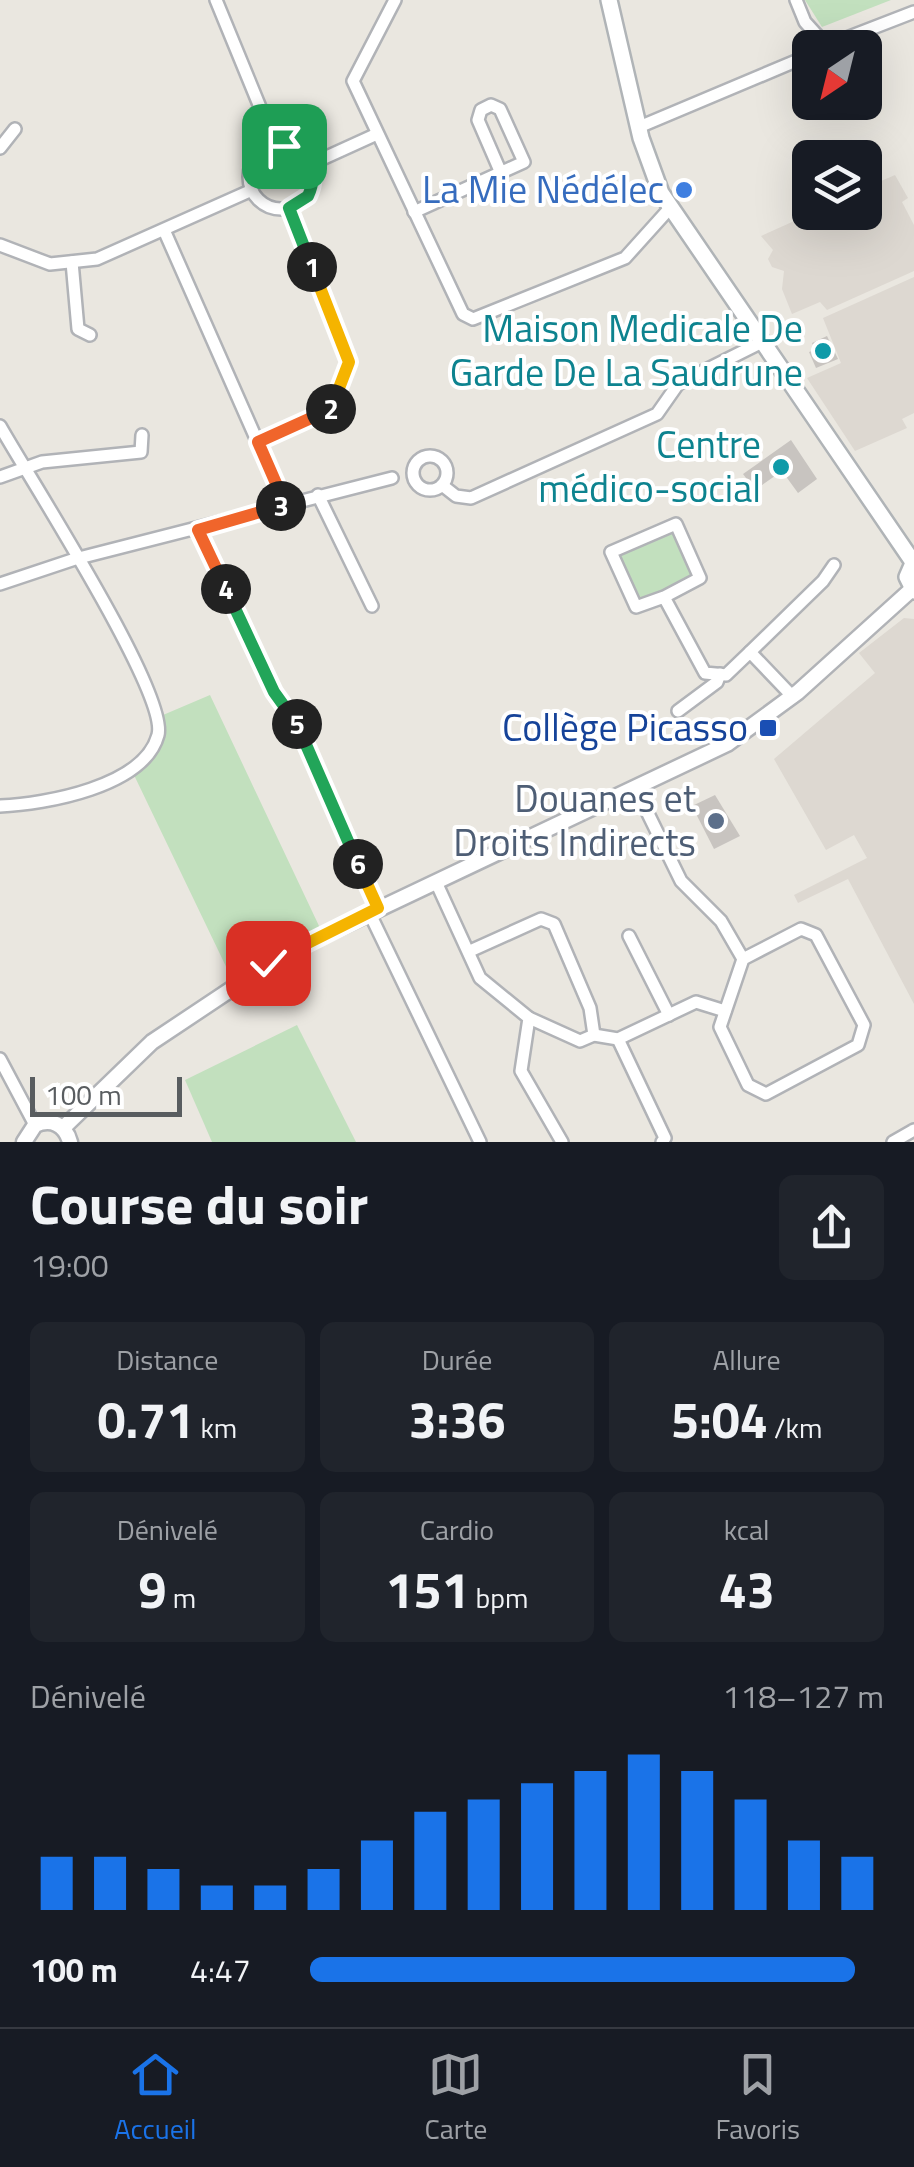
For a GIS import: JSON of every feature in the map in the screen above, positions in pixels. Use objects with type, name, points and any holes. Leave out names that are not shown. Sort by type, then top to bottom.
[{"type":"main road","points":[[610,0],[647,161],[670,208],[911,555],[907,577],[913,590]]},
{"type":"street","points":[[216,0],[276,146]]},
{"type":"street","points":[[395,0],[353,81],[459,307],[473,319],[625,258],[670,208]]},
{"type":"street","points":[[796,0],[811,30]]},
{"type":"street","points":[[866,30],[914,12]]},
{"type":"street","points":[[639,127],[792,63]]},
{"type":"street","points":[[414,212],[501,173],[524,162],[500,108],[492,105],[481,110],[478,120],[501,173]]},
{"type":"street","points":[[0,148],[15,130]]},
{"type":"street","points":[[310,164],[377,134]]},
{"type":"street","points":[[276,146],[300,152],[310,164],[311,188],[302,202],[289,208],[267,206],[252,190],[253,163],[276,146]]},
{"type":"street","points":[[0,245],[50,264],[97,259],[252,190]]},
{"type":"street","points":[[258,442],[330,411],[349,362],[289,208]]},
{"type":"street","points":[[164,230],[285,504]]},
{"type":"street","points":[[72,262],[78,329],[90,335]]},
{"type":"street","points":[[442,485],[464,498],[488,490],[657,414],[678,384],[762,342]]},
{"type":"street","points":[[0,426],[109,610],[145,680],[157,710],[159,733],[141,764],[78,795],[38,806],[0,806]]},
{"type":"street","points":[[0,477],[42,462],[141,452],[142,435]]},
{"type":"street","points":[[0,584],[75,558],[392,478]]},
{"type":"street","points":[[318,494],[372,606]]},
{"type":"street","points":[[676,524],[700,578],[664,597],[636,607],[611,552],[676,524]]},
{"type":"street","points":[[198,530],[274,692],[297,724],[374,910],[480,1142]]},
{"type":"street","points":[[664,597],[693,657],[706,674],[726,674],[823,581],[834,565]]},
{"type":"street","points":[[24,1142],[35,1124],[50,1121],[66,1135],[116,1073],[198,1007],[284,954],[717,750],[793,696],[913,590]]},
{"type":"street","points":[[750,652],[793,696]]},
{"type":"street","points":[[678,710],[717,682],[720,674]]},
{"type":"street","points":[[634,787],[681,881],[721,921],[742,958]]},
{"type":"street","points":[[436,882],[480,978],[529,1018],[580,1041],[594,1035],[618,1039],[696,1002],[725,1011]]},
{"type":"street","points":[[470,951],[541,919],[554,924],[590,1008],[594,1035]]},
{"type":"street","points":[[800,929],[816,935],[864,1026],[858,1045],[766,1094],[748,1084],[720,1027],[742,958],[800,929]]},
{"type":"street","points":[[629,936],[668,1015]]},
{"type":"street","points":[[529,1018],[521,1071],[562,1142]]},
{"type":"street","points":[[618,1039],[665,1138],[662,1142]]},
{"type":"street","points":[[0,1059],[35,1124]]},
{"type":"street","points":[[892,1142],[914,1130]]},
{"type":"shaded area","points":[[895,175],[908,198],[902,202],[914,225],[914,271],[827,310],[820,302],[792,314],[782,289],[784,271],[772,267],[768,259],[773,250],[761,236],[792,222],[792,230],[882,230],[882,181]]},
{"type":"shaded area","points":[[914,277],[914,413],[902,419],[907,428],[855,451],[807,378],[841,363],[823,318]]},
{"type":"shaded area","points":[[904,618],[914,619],[914,1004],[848,879],[798,903],[794,895],[867,858],[854,835],[826,850],[774,759],[875,673],[859,653]]},
{"type":"green space","points":[[805,0],[891,0],[822,27]]},
{"type":"green space","points":[[673,532],[693,576],[640,601],[618,555]]},
{"type":"green space","points":[[210,695],[320,928],[231,977],[134,775],[157,748],[163,733],[163,715]]},
{"type":"green space","points":[[297,1025],[356,1142],[212,1142],[185,1080]]},
{"type":"building","name":"Maison Medicale De Garde De La Saudrune","points":[[827,336],[838,359],[816,368],[809,352],[815,350],[812,343]]},
{"type":"building","name":"Centre médico-social","points":[[791,440],[817,479],[798,493],[782,471],[755,490],[743,474]]},
{"type":"building","name":"Douanes et Droits Indirects","points":[[715,795],[740,836],[714,849],[692,806]]},
{"type":"place","name":"La Mie Nédélec","points":[[684,190]]},
{"type":"place","name":"Maison Medicale De Garde De La Saudrune","points":[[823,351]]},
{"type":"place","name":"Centre médico-social","points":[[781,467]]},
{"type":"place","name":"Collège Picasso","points":[[768,728]]},
{"type":"place","name":"Douanes et Droits Indirects","points":[[716,821]]},
{"type":"route","points":[[268,963],[378,908],[297,724],[274,692],[198,530],[285,504],[258,442],[330,411],[349,362],[289,208],[308,196],[313,172],[306,157],[284,146]]}]
